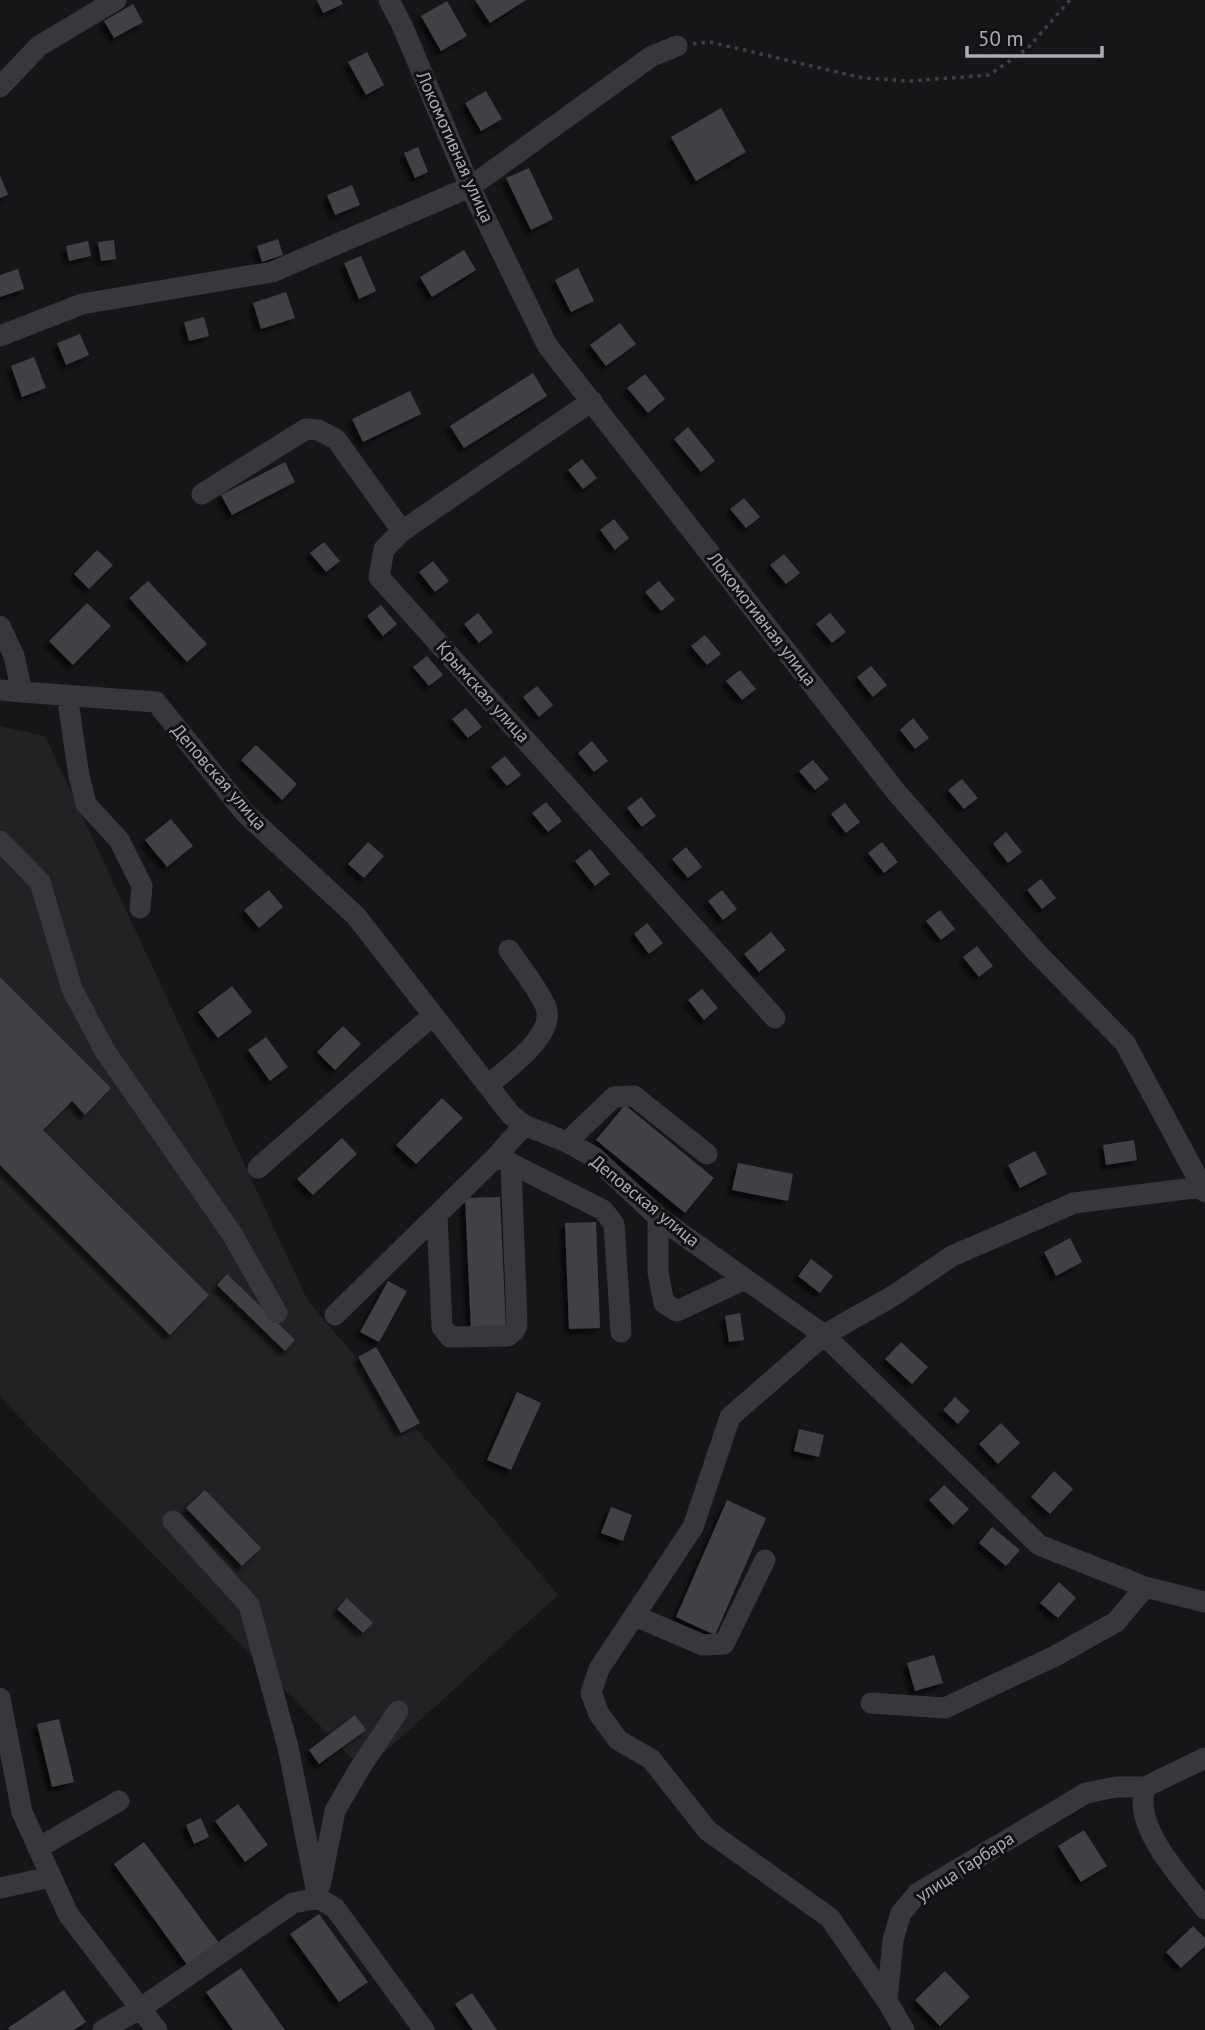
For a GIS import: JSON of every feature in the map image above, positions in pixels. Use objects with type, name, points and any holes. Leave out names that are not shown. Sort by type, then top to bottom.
[{"type":"street","points":[[0,87],[39,46],[116,0]]},
{"type":"street","name":"Локомотивная улица","points":[[389,0],[470,187],[547,345],[897,793],[1037,953],[1125,1043],[1203,1190]]},
{"type":"street","points":[[0,336],[82,304],[272,272],[470,187],[652,56],[677,46]]},
{"type":"street","name":"Крымская улица","points":[[592,401],[402,531],[384,550],[379,577],[775,1018]]},
{"type":"street","points":[[202,494],[306,429],[318,430],[336,439],[402,531]]},
{"type":"street","points":[[0,626],[14,656],[22,692]]},
{"type":"street","name":"Деповская улица","points":[[0,690],[156,702],[245,813],[356,916],[512,1115],[524,1125],[568,1142],[594,1157],[658,1217],[824,1335],[1039,1545],[1145,1587],[1205,1602]]},
{"type":"street","points":[[67,695],[86,804],[118,840],[142,886],[140,908]]},
{"type":"street","points":[[0,841],[40,882],[72,989],[105,1051],[232,1234],[277,1313]]},
{"type":"street","points":[[488,1085],[532,1047],[547,1023],[547,1008],[509,950]]},
{"type":"street","points":[[258,1168],[433,1015]]},
{"type":"street","points":[[568,1142],[614,1097],[634,1096],[707,1154]]},
{"type":"street","points":[[335,1315],[437,1214],[504,1160],[524,1125]]},
{"type":"street","points":[[437,1214],[442,1327],[450,1337],[508,1336],[517,1325],[504,1160]]},
{"type":"street","points":[[504,1160],[603,1210],[614,1224],[621,1332]]},
{"type":"street","points":[[904,2030],[830,1918],[708,1831],[651,1759],[618,1740],[599,1714],[591,1693],[598,1669],[693,1527],[730,1417],[824,1335],[893,1296],[952,1256],[1074,1203],[1203,1190]]},
{"type":"street","points":[[658,1217],[658,1272],[664,1303],[677,1311],[745,1279]]},
{"type":"street","points":[[173,1521],[249,1605],[288,1747],[317,1898]]},
{"type":"street","points":[[635,1616],[703,1645],[724,1644],[765,1560]]},
{"type":"street","points":[[871,1703],[945,1707],[1055,1656],[1116,1622],[1145,1587]]},
{"type":"street","points":[[0,1698],[22,1812],[68,1914],[158,2030]]},
{"type":"street","points":[[317,1898],[335,1811],[398,1711]]},
{"type":"street","points":[[1205,1758],[1145,1787],[1143,1804],[1148,1824],[1161,1850],[1205,1909]]},
{"type":"street","name":"улица Гарбара","points":[[887,2001],[893,1940],[901,1913],[918,1893],[1086,1793],[1116,1787],[1145,1787]]},
{"type":"street","points":[[38,1848],[119,1801]]},
{"type":"street","points":[[0,1888],[51,1877]]},
{"type":"street","points":[[104,2029],[141,2008],[293,1903],[317,1898],[335,1908],[424,2030]]},
{"type":"path","points":[[677,46],[710,42],[863,78],[910,81],[989,75],[1027,49],[1070,0]]},
{"type":"shaded area","points":[[0,726],[45,736],[308,1301],[558,1595],[364,1771],[0,1397]]},
{"type":"building","points":[[317,0],[341,0],[343,4],[323,13]]},
{"type":"building","points":[[475,0],[526,0],[490,23]]},
{"type":"building","points":[[447,1],[467,36],[441,51],[421,16]]},
{"type":"building","points":[[133,4],[143,22],[114,38],[104,21]]},
{"type":"building","points":[[367,52],[384,85],[366,95],[348,62]]},
{"type":"building","points":[[486,91],[502,119],[481,131],[465,103]]},
{"type":"building","points":[[721,108],[746,152],[696,181],[671,137]]},
{"type":"building","points":[[418,147],[428,172],[415,178],[404,153]]},
{"type":"building","points":[[529,168],[553,219],[531,230],[506,178]]},
{"type":"building","points":[[0,175],[8,195],[0,198]]},
{"type":"building","points":[[352,185],[360,205],[335,215],[327,195]]},
{"type":"building","points":[[278,239],[283,255],[262,262],[257,246]]},
{"type":"building","points":[[114,240],[116,259],[101,261],[98,242]]},
{"type":"building","points":[[88,241],[91,256],[69,261],[66,246]]},
{"type":"building","points":[[464,250],[476,270],[432,297],[420,277]]},
{"type":"building","points":[[361,256],[376,291],[359,299],[344,263]]},
{"type":"building","points":[[578,268],[594,301],[571,312],[555,280]]},
{"type":"building","points":[[18,269],[24,289],[0,297],[0,275]]},
{"type":"building","points":[[286,292],[295,318],[261,329],[253,303]]},
{"type":"building","points":[[204,317],[209,336],[189,341],[184,322]]},
{"type":"building","points":[[620,323],[636,344],[606,366],[590,345]]},
{"type":"building","points":[[80,334],[89,355],[66,365],[57,343]]},
{"type":"building","points":[[34,357],[46,388],[22,397],[11,366]]},
{"type":"building","points":[[533,373],[547,396],[464,448],[450,426]]},
{"type":"building","points":[[645,374],[665,399],[648,413],[627,388]]},
{"type":"building","points":[[410,391],[421,414],[363,442],[352,419]]},
{"type":"building","points":[[688,427],[715,461],[701,472],[674,439]]},
{"type":"building","points":[[582,459],[597,478],[583,489],[568,470]]},
{"type":"building","points":[[285,462],[295,482],[232,515],[221,495]]},
{"type":"building","points":[[744,498],[760,517],[746,528],[730,509]]},
{"type":"building","points":[[614,519],[629,538],[615,550],[600,530]]},
{"type":"building","points":[[324,542],[340,561],[326,572],[310,553]]},
{"type":"building","points":[[97,550],[113,565],[89,589],[74,574]]},
{"type":"building","points":[[784,554],[800,573],[786,584],[770,565]]},
{"type":"building","points":[[433,561],[449,581],[435,592],[419,572]]},
{"type":"building","points":[[148,581],[207,644],[187,662],[129,598]]},
{"type":"building","points":[[659,581],[675,600],[661,611],[645,592]]},
{"type":"building","points":[[87,603],[111,626],[73,665],[49,641]]},
{"type":"building","points":[[381,605],[397,624],[383,636],[367,616]]},
{"type":"building","points":[[478,613],[493,632],[479,643],[464,624]]},
{"type":"building","points":[[830,613],[846,632],[832,643],[816,624]]},
{"type":"building","points":[[705,635],[721,654],[707,665],[691,646]]},
{"type":"building","points":[[427,656],[443,675],[429,686],[413,667]]},
{"type":"building","points":[[871,666],[887,685],[873,697],[857,677]]},
{"type":"building","points":[[740,670],[756,689],[742,700],[726,681]]},
{"type":"building","points":[[537,686],[553,705],[539,717],[523,697]]},
{"type":"building","points":[[466,708],[482,727],[468,738],[452,719]]},
{"type":"building","points":[[913,718],[929,738],[915,749],[900,730]]},
{"type":"building","points":[[592,741],[608,761],[594,772],[578,753]]},
{"type":"building","points":[[256,745],[297,784],[282,800],[241,760]]},
{"type":"building","points":[[505,756],[521,775],[507,786],[491,767]]},
{"type":"building","points":[[813,760],[829,779],[815,790],[799,771]]},
{"type":"building","points":[[962,779],[978,798],[964,809],[948,790]]},
{"type":"building","points":[[641,797],[656,816],[642,827],[627,808]]},
{"type":"building","points":[[546,802],[562,821],[548,832],[532,813]]},
{"type":"building","points":[[845,803],[860,822],[846,833],[831,814]]},
{"type":"building","points":[[171,819],[193,846],[167,867],[145,840]]},
{"type":"building","points":[[1006,832],[1022,852],[1008,863],[993,844]]},
{"type":"building","points":[[368,842],[384,856],[364,878],[348,864]]},
{"type":"building","points":[[882,842],[898,862],[884,873],[868,853]]},
{"type":"building","points":[[686,847],[702,867],[688,878],[672,859]]},
{"type":"building","points":[[590,849],[610,874],[595,886],[575,861]]},
{"type":"building","points":[[1041,879],[1056,898],[1042,909],[1027,890]]},
{"type":"building","points":[[269,890],[283,907],[259,928],[244,910]]},
{"type":"building","points":[[722,890],[737,909],[723,920],[708,901]]},
{"type":"building","points":[[940,910],[955,929],[941,940],[926,921]]},
{"type":"building","points":[[647,923],[663,943],[649,954],[634,934]]},
{"type":"building","points":[[771,932],[786,950],[759,972],[744,954]]},
{"type":"building","points":[[977,946],[993,966],[979,977],[963,957]]},
{"type":"building","points":[[0,977],[111,1088],[85,1115],[72,1101],[43,1130],[209,1295],[170,1335],[0,1165]]},
{"type":"building","points":[[232,986],[252,1012],[218,1038],[198,1012]]},
{"type":"building","points":[[702,989],[718,1008],[704,1020],[688,1000]]},
{"type":"building","points":[[343,1026],[361,1044],[335,1070],[317,1052]]},
{"type":"building","points":[[266,1037],[288,1067],[270,1081],[248,1050]]},
{"type":"building","points":[[442,1098],[463,1118],[416,1164],[396,1145]]},
{"type":"building","points":[[625,1105],[714,1178],[685,1213],[596,1140]]},
{"type":"building","points":[[342,1138],[357,1154],[313,1195],[297,1179]]},
{"type":"building","points":[[1134,1140],[1137,1160],[1106,1165],[1103,1145]]},
{"type":"building","points":[[1035,1151],[1047,1174],[1020,1188],[1008,1165]]},
{"type":"building","points":[[738,1163],[793,1174],[788,1201],[732,1190]]},
{"type":"building","points":[[500,1197],[506,1330],[471,1331],[465,1198]]},
{"type":"building","points":[[596,1222],[600,1328],[569,1329],[565,1223]]},
{"type":"building","points":[[1070,1238],[1082,1262],[1056,1276],[1044,1252]]},
{"type":"building","points":[[811,1259],[833,1276],[820,1293],[798,1276]]},
{"type":"building","points":[[227,1274],[295,1340],[285,1351],[217,1285]]},
{"type":"building","points":[[388,1281],[407,1291],[379,1342],[360,1332]]},
{"type":"building","points":[[740,1313],[744,1340],[729,1342],[725,1316]]},
{"type":"building","points":[[901,1342],[928,1367],[912,1384],[885,1359]]},
{"type":"building","points":[[376,1347],[420,1423],[401,1433],[358,1357]]},
{"type":"building","points":[[517,1392],[541,1403],[511,1470],[487,1460]]},
{"type":"building","points":[[955,1397],[970,1411],[958,1424],[943,1410]]},
{"type":"building","points":[[1001,1423],[1020,1443],[998,1464],[979,1444]]},
{"type":"building","points":[[799,1429],[824,1435],[819,1457],[794,1451]]},
{"type":"building","points":[[1054,1471],[1073,1489],[1050,1514],[1031,1497]]},
{"type":"building","points":[[944,1485],[969,1509],[953,1525],[929,1500]]},
{"type":"building","points":[[205,1490],[261,1548],[242,1566],[186,1508]]},
{"type":"building","points":[[727,1500],[766,1518],[715,1635],[676,1617]]},
{"type":"building","points":[[611,1507],[632,1515],[623,1541],[601,1533]]},
{"type":"building","points":[[992,1527],[1020,1550],[1006,1566],[979,1543]]},
{"type":"building","points":[[1059,1582],[1076,1598],[1058,1618],[1040,1603]]},
{"type":"building","points":[[347,1598],[373,1623],[363,1633],[337,1609]]},
{"type":"building","points":[[934,1655],[943,1683],[915,1691],[907,1663]]},
{"type":"building","points":[[355,1715],[366,1730],[319,1764],[309,1750]]},
{"type":"building","points":[[59,1719],[74,1782],[52,1787],[37,1724]]},
{"type":"building","points":[[238,1804],[268,1845],[245,1862],[215,1821]]},
{"type":"building","points":[[201,1818],[209,1837],[194,1844],[186,1825]]},
{"type":"building","points":[[1084,1830],[1107,1866],[1081,1882],[1058,1846]]},
{"type":"building","points":[[144,1842],[219,1943],[188,1966],[114,1864]]},
{"type":"building","points":[[319,1914],[368,1982],[339,2002],[290,1934]]},
{"type":"building","points":[[1193,1926],[1205,1938],[1205,1946],[1181,1968],[1166,1952]]},
{"type":"building","points":[[241,1968],[285,2030],[233,2030],[206,1992]]},
{"type":"building","points":[[945,1971],[970,1997],[940,2026],[915,2000]]},
{"type":"building","points":[[64,1990],[86,2022],[74,2030],[8,2028]]},
{"type":"building","points":[[472,1993],[497,2030],[473,2030],[455,2004]]}]
